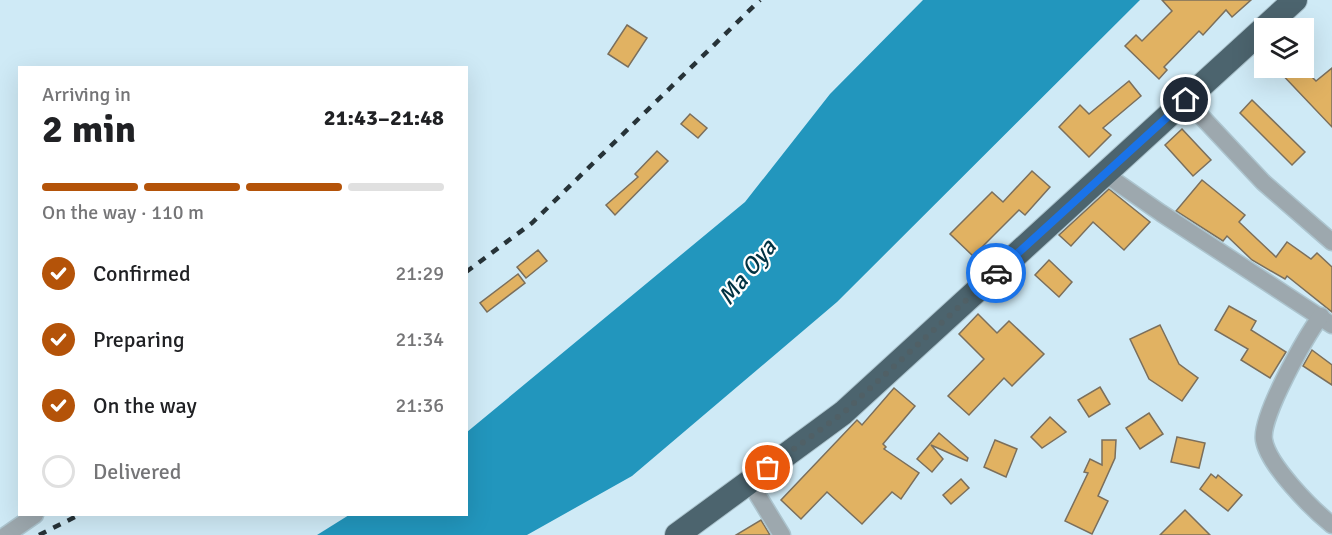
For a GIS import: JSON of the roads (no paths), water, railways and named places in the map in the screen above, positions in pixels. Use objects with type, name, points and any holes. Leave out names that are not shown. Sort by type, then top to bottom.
[{"type":"highway","points":[[677,535],[843,413],[1295,0]]},
{"type":"street","points":[[1186,100],[1263,182],[1332,242]]},
{"type":"street","points":[[1106,174],[1161,213],[1327,320],[1306,336],[1268,417],[1263,438],[1269,454],[1310,507],[1332,525]]},
{"type":"street","points":[[749,481],[782,535]]},
{"type":"street","points":[[6,535],[34,516]]},
{"type":"water","name":"Ma Oya","points":[[923,0],[1140,0],[837,302],[632,476],[527,535],[317,535],[347,516],[468,516],[468,431],[745,202],[830,94]]},
{"type":"railway","points":[[468,271],[532,223],[760,0]]},
{"type":"railway","points":[[39,535],[77,516]]}]
